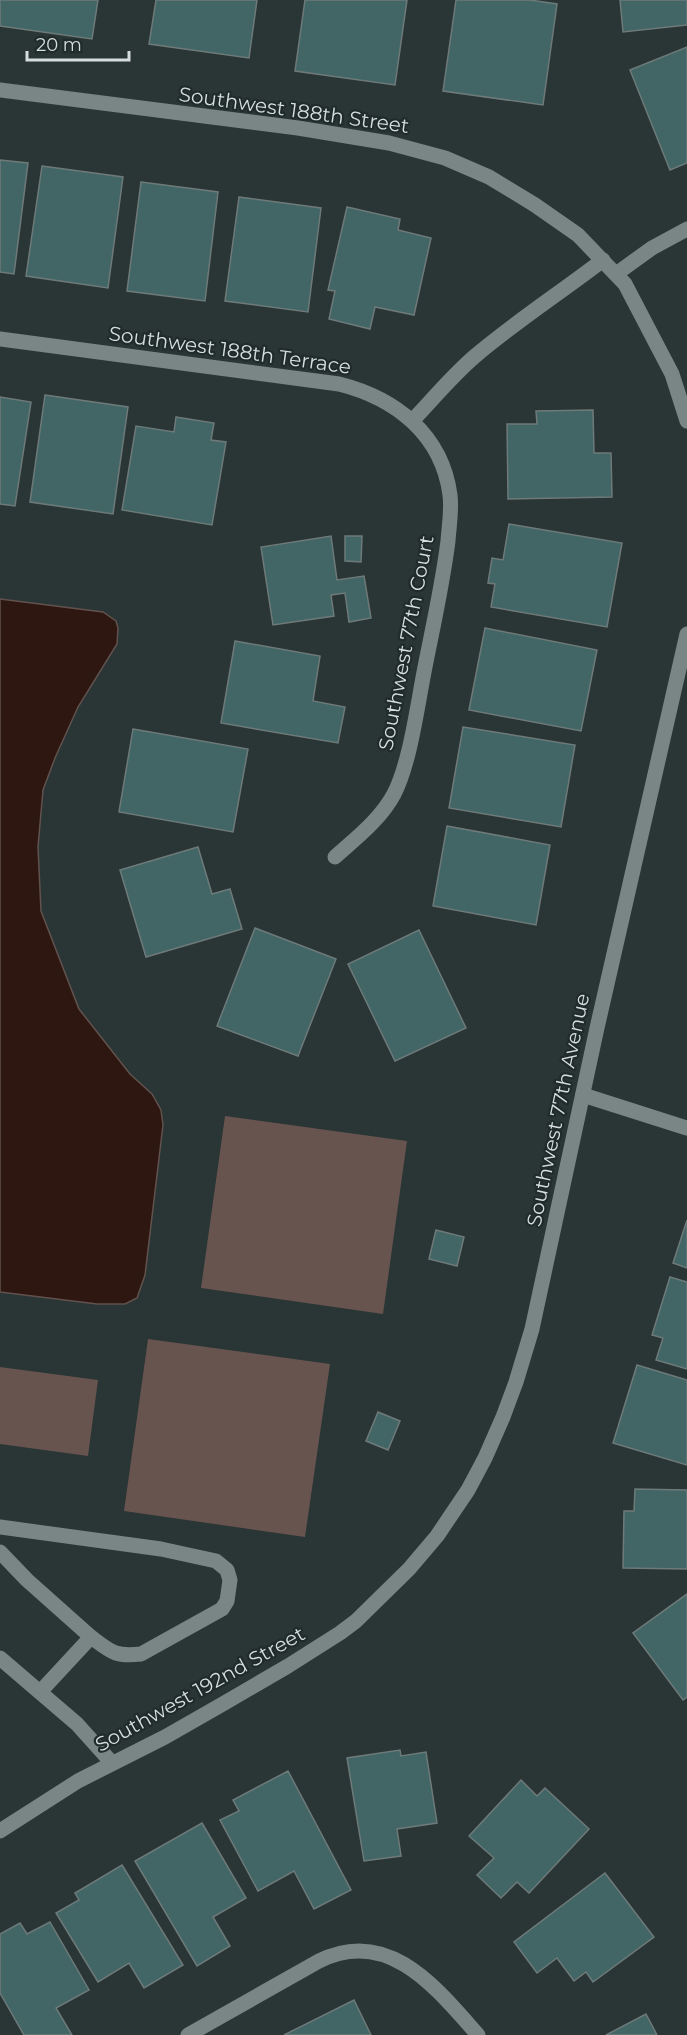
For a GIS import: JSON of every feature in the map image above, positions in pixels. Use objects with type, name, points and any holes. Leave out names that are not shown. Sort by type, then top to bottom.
[{"type":"street","name":"Southwest 188th Street","points":[[0,90],[298,128],[410,148],[453,161],[501,183],[578,235],[616,274]]},
{"type":"street","points":[[687,229],[652,248],[616,274],[625,284],[672,374],[687,421]]},
{"type":"street","points":[[413,420],[474,356],[603,260]]},
{"type":"street","name":"Southwest 188th Terrace","points":[[0,339],[332,383],[375,396],[413,420]]},
{"type":"street","name":"Southwest 77th Court","points":[[334,856],[372,823],[392,796],[400,780],[409,748],[440,589],[450,515],[450,496],[440,460],[428,439],[413,420]]},
{"type":"street","name":"Southwest 77th Avenue","points":[[409,1569],[443,1528],[468,1490],[485,1458],[510,1398],[532,1329],[687,634]]},
{"type":"street","points":[[583,1095],[687,1128]]},
{"type":"street","points":[[0,1527],[184,1554],[216,1561],[227,1570],[230,1581],[227,1601],[222,1610],[141,1654],[127,1656],[116,1654],[27,1580],[0,1552]]},
{"type":"street","name":"Southwest 192nd Street","points":[[0,1831],[78,1781],[184,1726],[324,1645],[356,1621],[409,1569]]},
{"type":"street","points":[[40,1692],[92,1636]]},
{"type":"street","points":[[0,1658],[77,1724],[112,1763]]},
{"type":"street","points":[[188,2035],[330,1955],[364,1950],[393,1957],[427,1980],[478,2035]]},
{"type":"shaded area","points":[[0,599],[103,612],[116,621],[118,628],[117,644],[78,707],[43,790],[38,847],[41,911],[79,1009],[130,1074],[152,1094],[161,1110],[163,1125],[145,1275],[137,1298],[125,1304],[97,1304],[0,1292]]},
{"type":"shaded area","points":[[225,1116],[407,1141],[383,1314],[201,1288]]},
{"type":"shaded area","points":[[148,1339],[330,1364],[305,1537],[124,1511]]},
{"type":"shaded area","points":[[0,1367],[98,1380],[88,1456],[0,1444]]},
{"type":"building","points":[[0,0],[98,0],[92,39],[0,26]]},
{"type":"building","points":[[156,0],[257,0],[249,58],[149,44]]},
{"type":"building","points":[[305,0],[407,0],[395,85],[295,71]]},
{"type":"building","points":[[456,0],[530,0],[557,4],[543,105],[443,91]]},
{"type":"building","points":[[620,0],[687,0],[687,25],[623,32]]},
{"type":"building","points":[[687,47],[687,163],[670,170],[630,70]]},
{"type":"building","points":[[0,160],[28,163],[14,274],[0,272]]},
{"type":"building","points":[[42,166],[123,177],[108,288],[26,276]]},
{"type":"building","points":[[141,182],[218,192],[205,301],[127,291]]},
{"type":"building","points":[[239,197],[321,208],[308,312],[225,301]]},
{"type":"building","points":[[347,207],[400,219],[398,230],[431,238],[414,315],[375,307],[370,329],[329,319],[335,291],[328,290]]},
{"type":"building","points":[[45,395],[128,407],[113,514],[30,502]]},
{"type":"building","points":[[0,397],[31,402],[15,506],[0,504]]},
{"type":"building","points":[[593,410],[594,453],[611,453],[612,497],[508,499],[507,424],[537,424],[536,411]]},
{"type":"building","points":[[176,417],[214,423],[211,440],[226,442],[212,525],[122,510],[136,426],[174,432]]},
{"type":"building","points":[[509,524],[622,543],[607,627],[491,607],[495,584],[488,583],[492,558],[503,560]]},
{"type":"building","points":[[331,536],[337,580],[364,576],[371,618],[349,622],[345,593],[331,595],[334,616],[273,625],[261,547]]},
{"type":"building","points":[[345,536],[362,536],[361,562],[345,561]]},
{"type":"building","points":[[485,628],[597,650],[581,731],[469,710]]},
{"type":"building","points":[[235,641],[320,656],[313,701],[345,707],[338,743],[221,723]]},
{"type":"building","points":[[463,727],[575,745],[561,827],[449,808]]},
{"type":"building","points":[[133,729],[248,749],[233,832],[119,812]]},
{"type":"building","points":[[447,826],[550,845],[536,925],[433,906]]},
{"type":"building","points":[[198,847],[212,894],[230,889],[242,929],[146,957],[120,870]]},
{"type":"building","points":[[255,928],[336,959],[298,1056],[217,1026]]},
{"type":"building","points":[[419,930],[466,1028],[395,1061],[348,964]]},
{"type":"building","points":[[687,1220],[687,1268],[673,1263]]},
{"type":"building","points":[[436,1230],[464,1237],[457,1266],[429,1259]]},
{"type":"building","points":[[670,1277],[687,1282],[687,1369],[656,1360],[663,1338],[652,1335]]},
{"type":"building","points":[[637,1365],[687,1380],[687,1465],[613,1443]]},
{"type":"building","points":[[378,1412],[400,1421],[388,1450],[366,1441]]},
{"type":"building","points":[[635,1489],[687,1490],[687,1569],[623,1568],[624,1511],[634,1511]]},
{"type":"building","points":[[687,1594],[687,1697],[683,1700],[633,1633]]},
{"type":"building","points":[[400,1750],[401,1756],[426,1752],[437,1823],[397,1829],[401,1856],[364,1861],[347,1758]]},
{"type":"building","points":[[288,1771],[351,1890],[314,1909],[294,1871],[258,1891],[220,1820],[239,1811],[233,1800]]},
{"type":"building","points":[[521,1780],[537,1796],[545,1788],[589,1829],[529,1893],[517,1882],[501,1898],[477,1875],[494,1858],[469,1836]]},
{"type":"building","points":[[202,1823],[246,1898],[213,1917],[230,1946],[197,1966],[135,1861]]},
{"type":"building","points":[[122,1865],[183,1965],[144,1988],[129,1963],[98,1982],[56,1913],[79,1900],[75,1893]]},
{"type":"building","points":[[605,1873],[654,1937],[593,1982],[586,1972],[574,1981],[557,1958],[537,1973],[514,1942]]},
{"type":"building","points":[[50,1922],[89,1990],[56,2008],[72,2035],[24,2035],[0,1993],[0,1934],[20,1923],[27,1934]]},
{"type":"building","points":[[354,2000],[371,2035],[284,2035]]},
{"type":"building","points":[[646,2014],[657,2035],[606,2035]]}]
